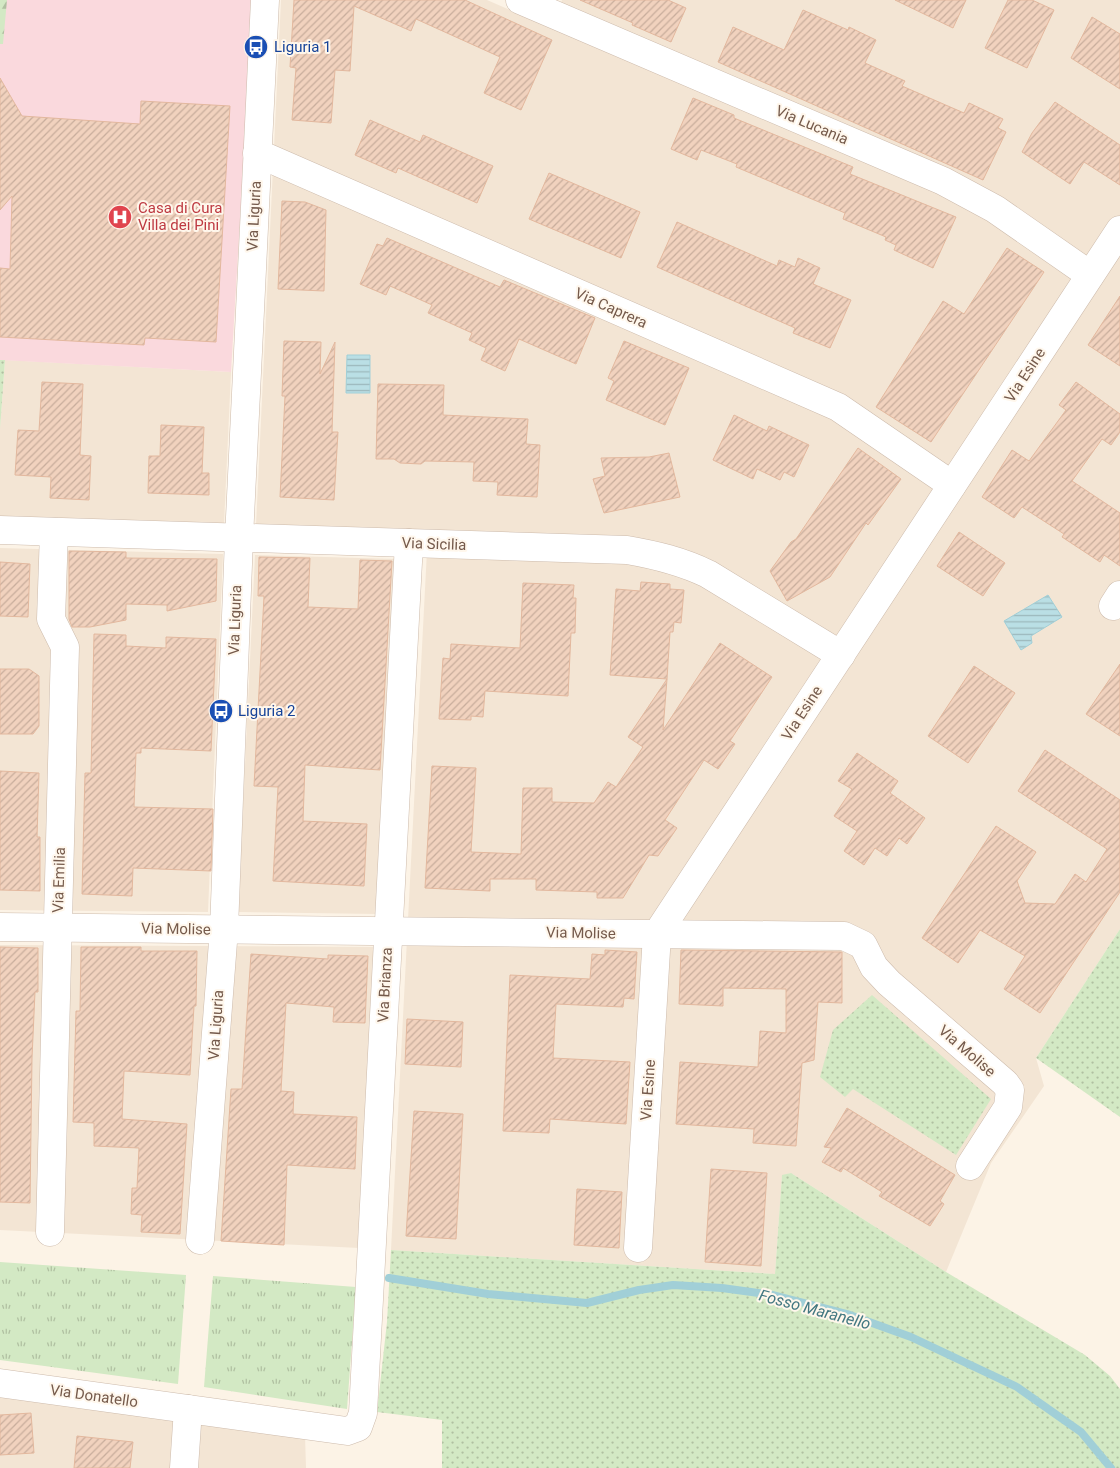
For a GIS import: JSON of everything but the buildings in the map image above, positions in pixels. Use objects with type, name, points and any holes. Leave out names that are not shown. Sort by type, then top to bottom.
[{"type":"street","name":"Via Liguria","points":[[200,1240],[224,929],[239,538],[265,0]]},
{"type":"street","name":"Via Lucania","points":[[536,3],[943,181],[995,208],[1090,275]]},
{"type":"street","name":"Via Caprera","points":[[257,152],[838,407],[952,485]]},
{"type":"street","name":"Via Esine","points":[[638,1248],[657,934],[1120,230]]},
{"type":"street","name":"Via Sicilia","points":[[0,530],[627,550],[658,555],[686,563],[708,574],[841,655]]},
{"type":"street","name":"Via Emilia","points":[[50,1232],[65,647],[51,619],[54,532]]},
{"type":"street","name":"Via Brianza","points":[[358,1427],[363,1413],[409,543]]},
{"type":"street","name":"Via Molise","points":[[0,927],[844,936],[863,944],[874,967],[889,983],[1005,1083],[1010,1090],[1008,1107],[970,1166]]},
{"type":"street","name":"Via Donatello","points":[[0,1383],[347,1431],[358,1427]]},
{"type":"street","points":[[184,1468],[188,1409]]},
{"type":"shaded area","name":"Casa di Cura Villa dei Pini","points":[[0,0],[253,0],[231,372],[0,360]]},
{"type":"shaded area","points":[[281,0],[487,0],[549,27],[562,0],[1120,0],[1120,929],[1036,1058],[1044,1086],[991,1163],[946,1272],[791,1173],[782,1176],[775,1274],[391,1250],[428,531],[256,525]]},
{"type":"shaded area","points":[[5,360],[231,372],[224,524],[0,517],[0,429]]},
{"type":"shaded area","points":[[0,548],[223,554],[208,912],[0,910]]},
{"type":"shaded area","points":[[255,555],[396,559],[377,914],[238,912]]},
{"type":"shaded area","points":[[0,945],[375,947],[359,1248],[0,1230]]},
{"type":"shaded area","points":[[0,1394],[305,1436],[306,1468],[0,1468]]},
{"type":"green space","points":[[0,0],[7,0],[3,44],[0,44]]},
{"type":"green space","points":[[0,360],[5,360],[0,429]]},
{"type":"green space","points":[[1120,929],[1120,1117],[1036,1058]]},
{"type":"green space","points":[[872,995],[991,1099],[956,1155],[853,1089],[845,1097],[820,1077],[833,1030]]},
{"type":"green space","points":[[791,1173],[946,1272],[1085,1355],[1110,1376],[1120,1389],[1120,1468],[442,1468],[442,1420],[377,1412],[387,1322],[391,1250],[775,1274],[782,1175]]},
{"type":"green space","points":[[0,1262],[186,1275],[178,1384],[0,1360]]},
{"type":"green space","points":[[213,1276],[356,1287],[347,1409],[204,1387]]},
{"type":"water","points":[[347,355],[370,355],[370,393],[346,393]]},
{"type":"water","points":[[1048,595],[1062,617],[1031,636],[1032,643],[1021,650],[1004,621]]},
{"type":"waterway","name":"Fosso Maranello","points":[[389,1278],[488,1294],[587,1303],[639,1290],[673,1285],[722,1288],[773,1295],[847,1314],[911,1337],[1017,1387],[1081,1432],[1111,1468]]},
{"type":"place","name":"Liguria 1","points":[[256,47]]},
{"type":"place","name":"Casa di Cura Villa dei Pini","points":[[120,217]]},
{"type":"place","name":"Liguria 2","points":[[221,711]]}]
